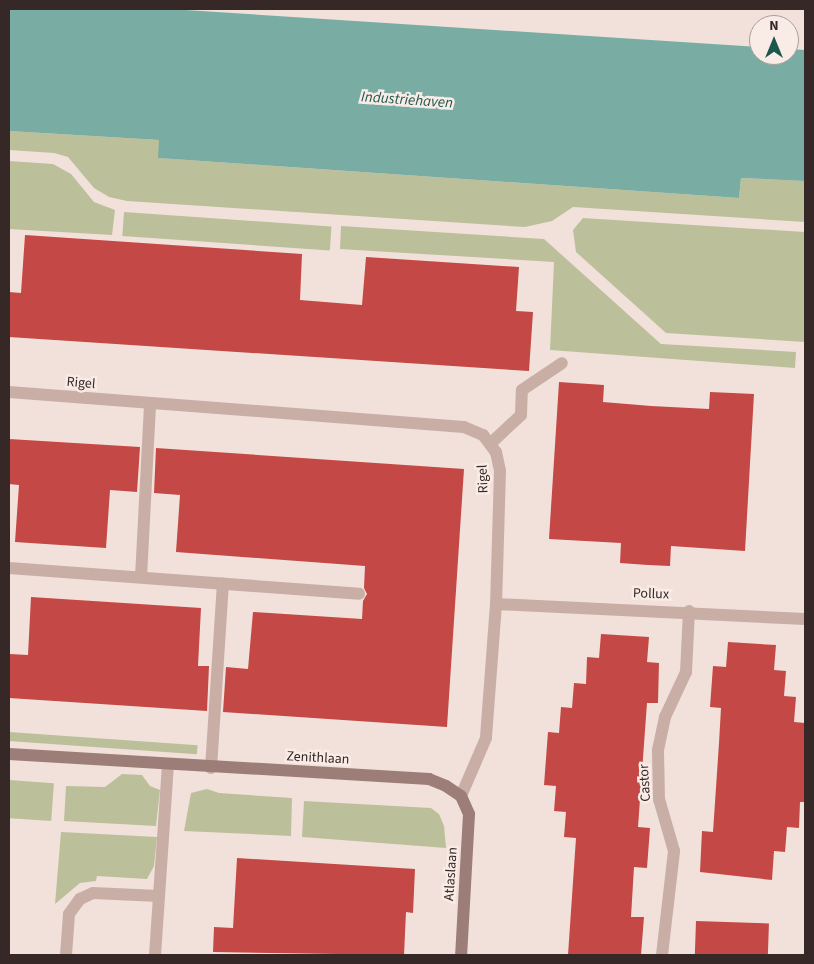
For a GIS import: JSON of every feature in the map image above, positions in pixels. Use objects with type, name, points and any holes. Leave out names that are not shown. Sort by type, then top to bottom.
[{"type":"street","points":[[490,444],[521,415],[522,390],[562,363]]},
{"type":"street","name":"Rigel","points":[[9,392],[150,405],[464,427],[483,435],[496,452],[500,471],[496,604],[486,738],[461,796]]},
{"type":"street","points":[[141,577],[150,405]]},
{"type":"street","points":[[9,568],[359,594]]},
{"type":"street","points":[[211,768],[223,583]]},
{"type":"street","name":"Pollux","points":[[496,604],[689,611],[805,619]]},
{"type":"street","name":"Castor","points":[[662,955],[674,851],[659,799],[658,750],[665,718],[686,672],[689,611]]},
{"type":"street","name":"Zenithlaan","points":[[9,754],[211,768],[429,779],[461,796]]},
{"type":"street","points":[[155,955],[168,765]]},
{"type":"street","name":"Atlaslaan","points":[[461,796],[469,814],[461,955]]},
{"type":"street","points":[[66,955],[69,914],[80,899],[93,893],[159,896]]},
{"type":"green space","points":[[9,131],[159,140],[159,158],[739,198],[741,178],[805,181],[805,222],[573,207],[552,221],[525,227],[127,201],[109,197],[94,188],[68,157],[54,153],[9,150]]},
{"type":"green space","points":[[9,161],[53,164],[71,174],[94,202],[115,210],[112,235],[9,229]]},
{"type":"green space","points":[[124,212],[331,227],[330,250],[122,236]]},
{"type":"green space","points":[[583,218],[805,232],[805,342],[666,333],[576,252],[573,230]]},
{"type":"green space","points":[[341,226],[544,239],[661,344],[796,352],[795,368],[550,350],[554,262],[340,249]]},
{"type":"green space","points":[[9,732],[198,745],[197,754],[9,741]]},
{"type":"green space","points":[[122,774],[142,775],[150,786],[160,790],[156,826],[64,821],[66,786],[105,787]]},
{"type":"green space","points":[[9,780],[54,783],[51,821],[9,818]]},
{"type":"green space","points":[[207,789],[219,793],[292,798],[291,836],[184,831],[191,793]]},
{"type":"green space","points":[[304,801],[431,808],[439,814],[444,826],[446,848],[302,837]]},
{"type":"green space","points":[[61,832],[157,837],[154,866],[147,879],[97,876],[96,881],[80,883],[55,904]]},
{"type":"water","name":"Industriehaven","points":[[9,9],[170,9],[749,46],[749,65],[799,65],[799,50],[805,50],[805,181],[741,178],[739,198],[158,158],[159,140],[9,131]]},
{"type":"building","points":[[25,235],[302,254],[300,300],[362,305],[366,257],[519,267],[516,311],[533,312],[529,371],[9,337],[9,292],[21,293]]},
{"type":"building","points":[[559,382],[604,385],[603,402],[651,406],[709,409],[710,392],[754,394],[745,551],[671,546],[670,566],[648,565],[620,563],[621,543],[549,539]]},
{"type":"building","points":[[9,439],[140,447],[137,492],[110,490],[106,548],[15,542],[19,485],[9,484]]},
{"type":"building","points":[[156,448],[464,469],[447,727],[223,712],[226,667],[248,669],[253,612],[362,619],[363,601],[367,594],[364,588],[365,566],[176,552],[180,495],[154,493]]},
{"type":"building","points":[[31,597],[201,608],[198,666],[209,666],[207,711],[9,698],[10,654],[28,655]]},
{"type":"building","points":[[601,634],[649,637],[647,662],[659,663],[658,703],[647,703],[638,827],[650,828],[647,868],[634,867],[631,917],[644,917],[641,955],[568,955],[576,838],[564,837],[566,812],[554,811],[556,786],[544,785],[548,732],[559,733],[561,707],[572,708],[574,683],[586,684],[587,657],[599,658]]},
{"type":"building","points":[[728,642],[776,645],[774,670],[786,671],[784,696],[796,697],[794,722],[805,723],[805,802],[800,802],[799,828],[787,827],[785,852],[774,851],[772,880],[700,872],[702,831],[713,832],[719,743],[721,708],[710,707],[713,666],[726,667]]},
{"type":"building","points":[[237,858],[415,869],[413,913],[406,912],[404,955],[213,952],[214,927],[233,928]]},
{"type":"building","points":[[696,921],[769,924],[768,955],[695,955]]}]
